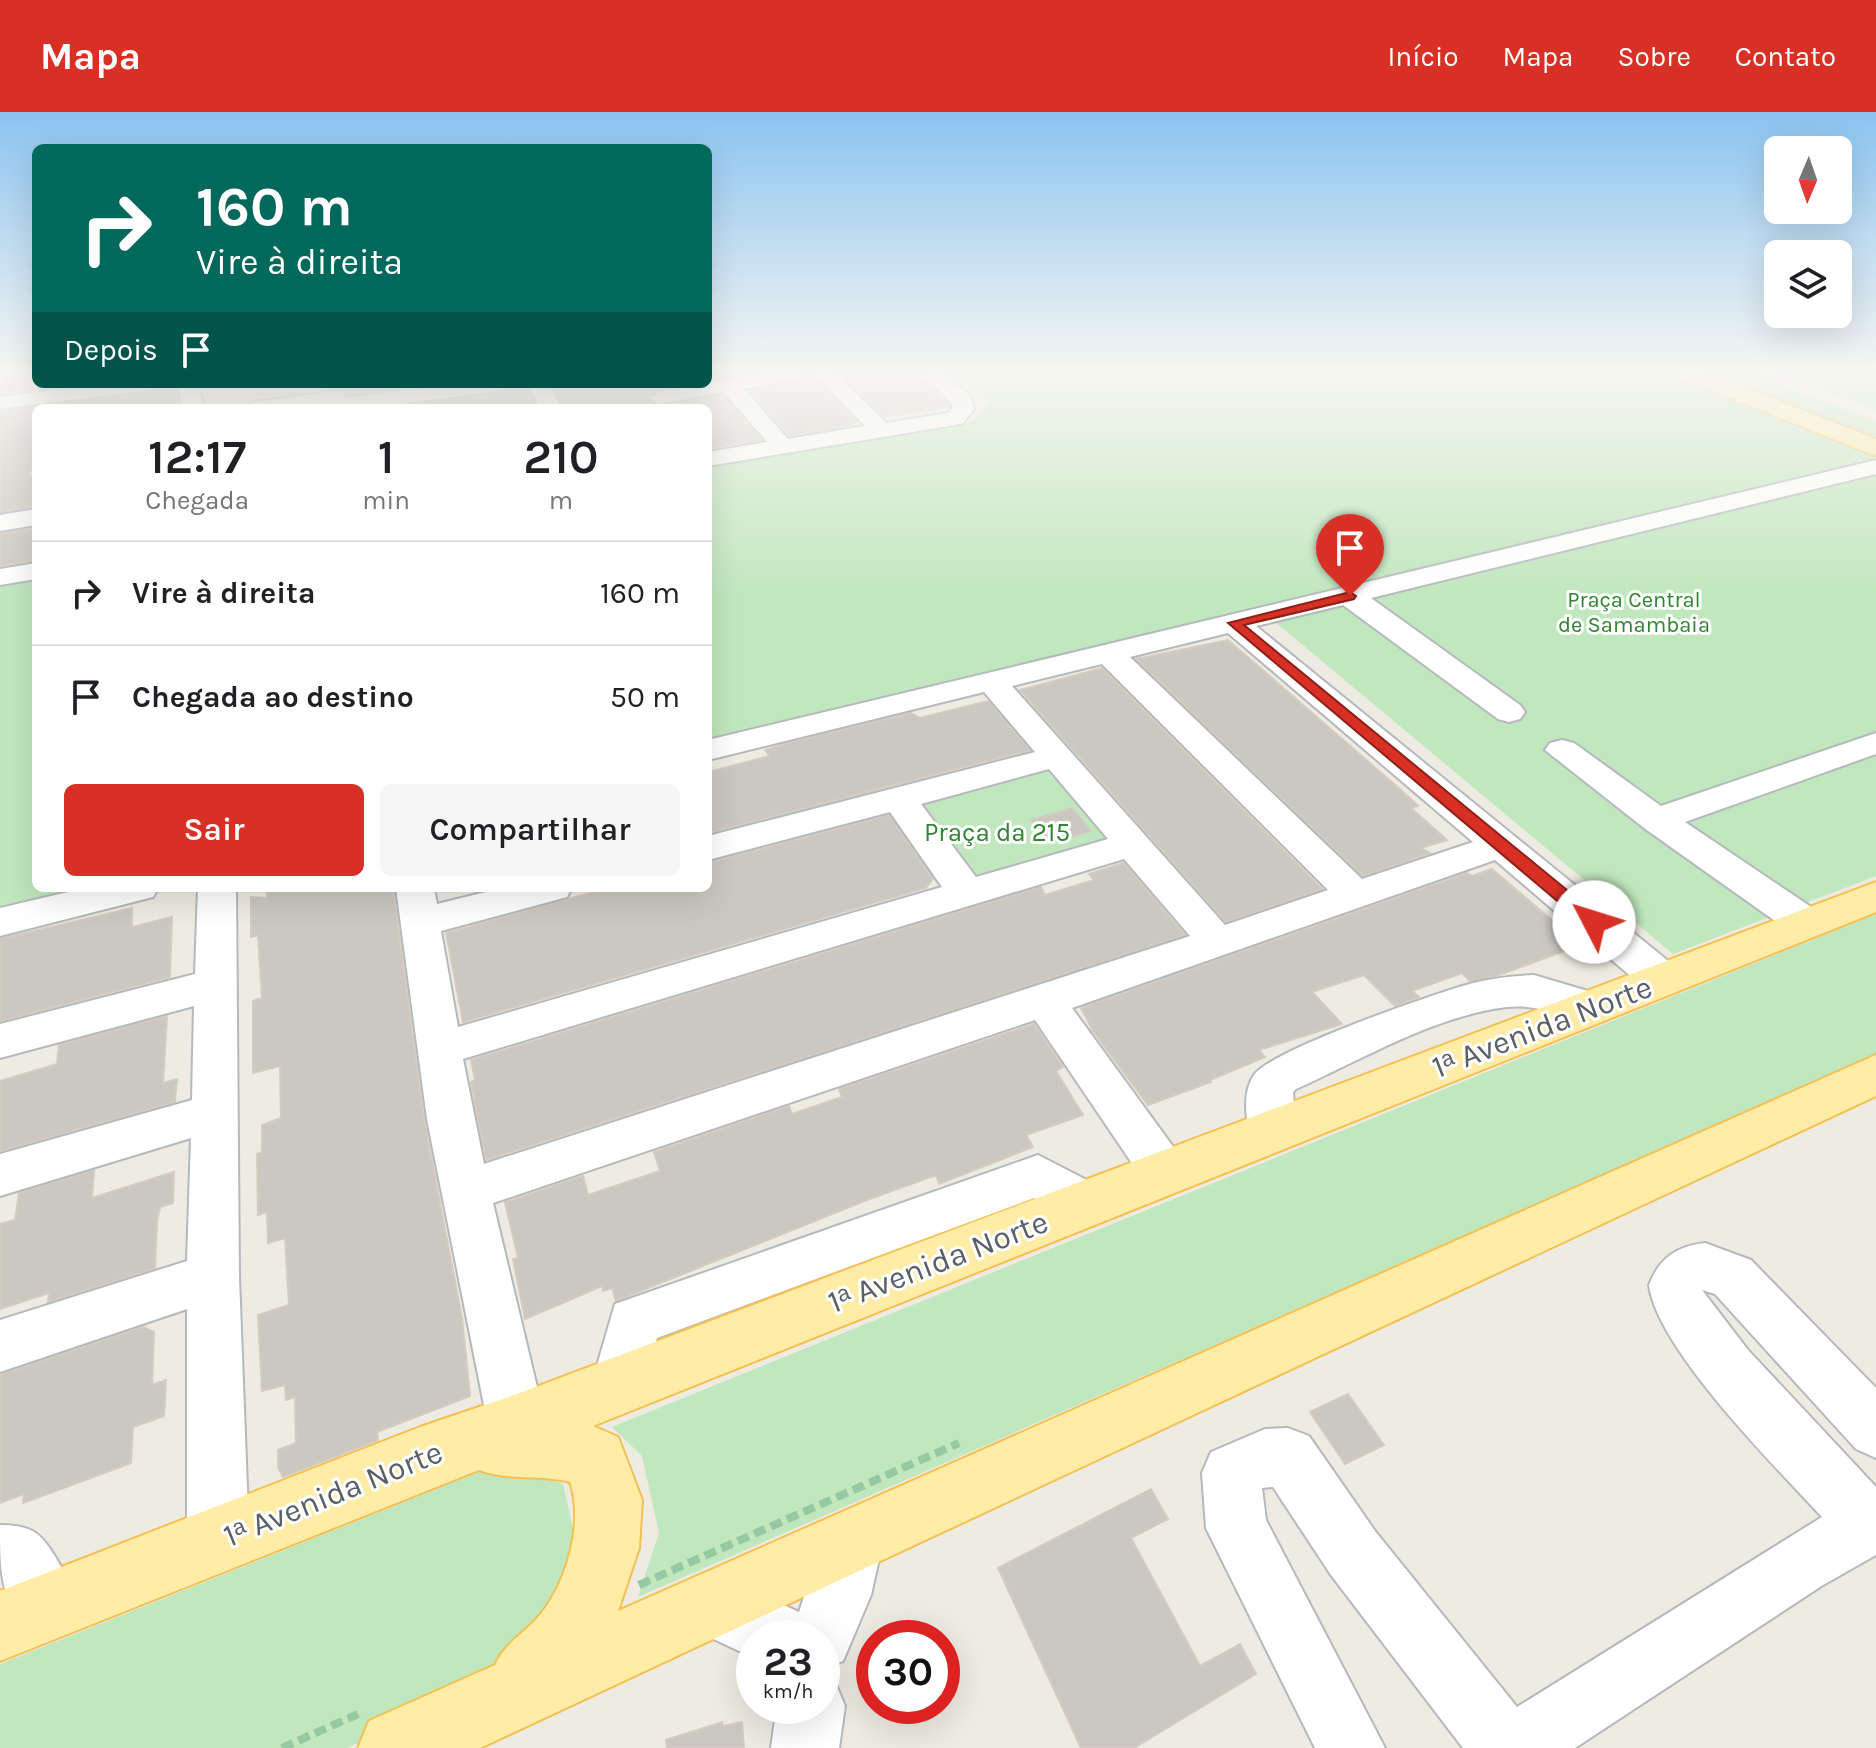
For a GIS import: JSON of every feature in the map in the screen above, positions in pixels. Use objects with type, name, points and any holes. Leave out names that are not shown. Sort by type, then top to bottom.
[{"type":"main road","name":"1ᵃ Avenida Norte","points":[[24,1616],[1088,1205],[1876,896]]},
{"type":"main road","points":[[396,1748],[1876,1074]]},
{"type":"main road","points":[[487,1435],[572,1448],[595,1460],[609,1500],[605,1548],[582,1613],[565,1641],[510,1695]]},
{"type":"street","points":[[712,458],[769,448]]},
{"type":"street","points":[[712,749],[1111,655],[1876,467]]},
{"type":"street","points":[[0,523],[32,518]]},
{"type":"street","points":[[0,577],[32,572]]},
{"type":"street","points":[[1350,596],[1509,712]]},
{"type":"street","points":[[1234,623],[1663,980]]},
{"type":"street","points":[[1111,655],[1355,895]]},
{"type":"street","points":[[992,682],[1217,942]]},
{"type":"street","points":[[1657,820],[1876,743]]},
{"type":"street","points":[[1562,750],[1806,923]]},
{"type":"street","points":[[712,847],[1057,757]]},
{"type":"street","points":[[899,799],[966,892]]},
{"type":"street","points":[[441,1049],[1133,844]]},
{"type":"street","points":[[468,1190],[1044,1001],[1502,845]]},
{"type":"street","points":[[0,922],[123,892]]},
{"type":"street","points":[[217,892],[213,1277],[218,1540]]},
{"type":"street","points":[[487,1435],[468,1190],[450,1119],[418,905],[521,892]]},
{"type":"street","points":[[0,1041],[214,985]]},
{"type":"street","points":[[1044,1001],[1165,1173]]},
{"type":"street","points":[[0,1175],[213,1113]]},
{"type":"street","points":[[1514,1748],[1788,1572],[1873,1523],[1705,1343],[1676,1295],[1674,1286],[1678,1278],[1701,1266],[1717,1267],[1733,1277],[1876,1429]]},
{"type":"street","points":[[0,1346],[213,1277]]},
{"type":"street","points":[[1351,1748],[1237,1528],[1232,1502],[1232,1473],[1245,1462],[1262,1456],[1288,1457],[1353,1553],[1506,1748]]},
{"type":"street","points":[[828,1620],[839,1595],[852,1541]]},
{"type":"street","points":[[0,1556],[16,1556],[24,1616]]},
{"type":"street","points":[[711,1604],[745,1620]]},
{"type":"street","points":[[805,1748],[808,1724]]},
{"type":"green space","name":"Praça Central de Samambaia","points":[[814,448],[1860,448],[1876,455],[1876,876],[1673,954],[1269,617],[712,753],[712,465]]},
{"type":"green space","points":[[32,581],[32,892],[139,892],[0,926],[0,586]]},
{"type":"green space","name":"Praça da 215","points":[[1060,765],[1126,843],[975,889],[916,803]]},
{"type":"green space","points":[[1876,914],[1876,1056],[638,1597],[659,1533],[642,1456],[612,1427]]},
{"type":"green space","points":[[499,1464],[563,1484],[576,1541],[569,1594],[511,1675],[347,1748],[0,1748],[0,1664]]},
{"type":"building","points":[[0,448],[32,448],[29,477],[32,477],[32,507],[0,512]]},
{"type":"building","points":[[32,529],[32,561],[0,566],[0,534]]},
{"type":"building","points":[[1228,640],[1401,790],[1418,806],[1411,808],[1447,840],[1421,848],[1430,853],[1363,876],[1136,659]]},
{"type":"building","points":[[1102,668],[1322,889],[1226,922],[1020,690]]},
{"type":"building","points":[[988,701],[1030,750],[712,832],[712,771],[770,756],[765,750],[788,743],[911,713],[920,718]]},
{"type":"building","points":[[1072,808],[1091,831],[1049,843],[1031,820]]},
{"type":"building","points":[[889,815],[933,879],[926,888],[463,1022],[446,933],[594,892],[712,892],[712,862]]},
{"type":"building","points":[[1124,863],[1185,935],[486,1160],[471,1082],[475,1080],[471,1060],[1041,887],[1045,895],[1094,880],[1089,874]]},
{"type":"building","points":[[1492,869],[1581,945],[1499,975],[1470,981],[1462,973],[1412,991],[1419,997],[1395,1006],[1364,975],[1312,992],[1342,1024],[1259,1050],[1265,1057],[1211,1082],[1148,1105],[1093,1031],[1081,1008],[1467,873],[1472,876]]},
{"type":"building","points":[[267,892],[394,892],[424,1119],[462,1318],[470,1396],[377,1432],[378,1440],[283,1477],[278,1467],[278,1450],[296,1443],[295,1397],[286,1400],[285,1385],[262,1391],[258,1315],[289,1305],[285,1238],[268,1243],[267,1212],[258,1215],[257,1154],[262,1152],[262,1125],[281,1118],[280,1066],[253,1073],[253,1001],[262,998],[258,935],[251,937],[251,897],[267,898]]},
{"type":"building","points":[[132,908],[132,927],[172,917],[170,977],[0,1021],[0,939]]},
{"type":"building","points":[[167,1016],[163,1083],[177,1079],[175,1102],[0,1151],[0,1081],[57,1064],[59,1045]]},
{"type":"building","points":[[1034,1024],[1063,1067],[1056,1071],[1083,1115],[1026,1135],[1033,1147],[939,1184],[936,1175],[867,1200],[616,1301],[612,1288],[603,1291],[602,1286],[525,1319],[513,1259],[518,1258],[505,1202],[583,1176],[588,1195],[660,1171],[654,1152],[789,1106],[792,1114],[842,1097],[839,1089]]},
{"type":"building","points":[[94,1170],[92,1198],[174,1172],[173,1203],[160,1207],[157,1221],[155,1268],[48,1302],[49,1293],[0,1309],[0,1224],[15,1220],[19,1193]]},
{"type":"building","points":[[143,1327],[154,1332],[152,1385],[166,1380],[164,1416],[133,1427],[131,1463],[23,1503],[24,1494],[0,1503],[0,1375]]},
{"type":"building","points":[[1348,1394],[1384,1445],[1345,1464],[1310,1412]]},
{"type":"building","points":[[1151,1489],[1168,1519],[1131,1538],[1200,1666],[1240,1644],[1256,1674],[1134,1748],[1081,1748],[998,1568]]},
{"type":"building","points":[[722,1722],[723,1726],[736,1723],[742,1724],[744,1748],[667,1748],[666,1740]]},
{"type":"route","points":[[1350,596],[1234,623],[1594,922]]}]
